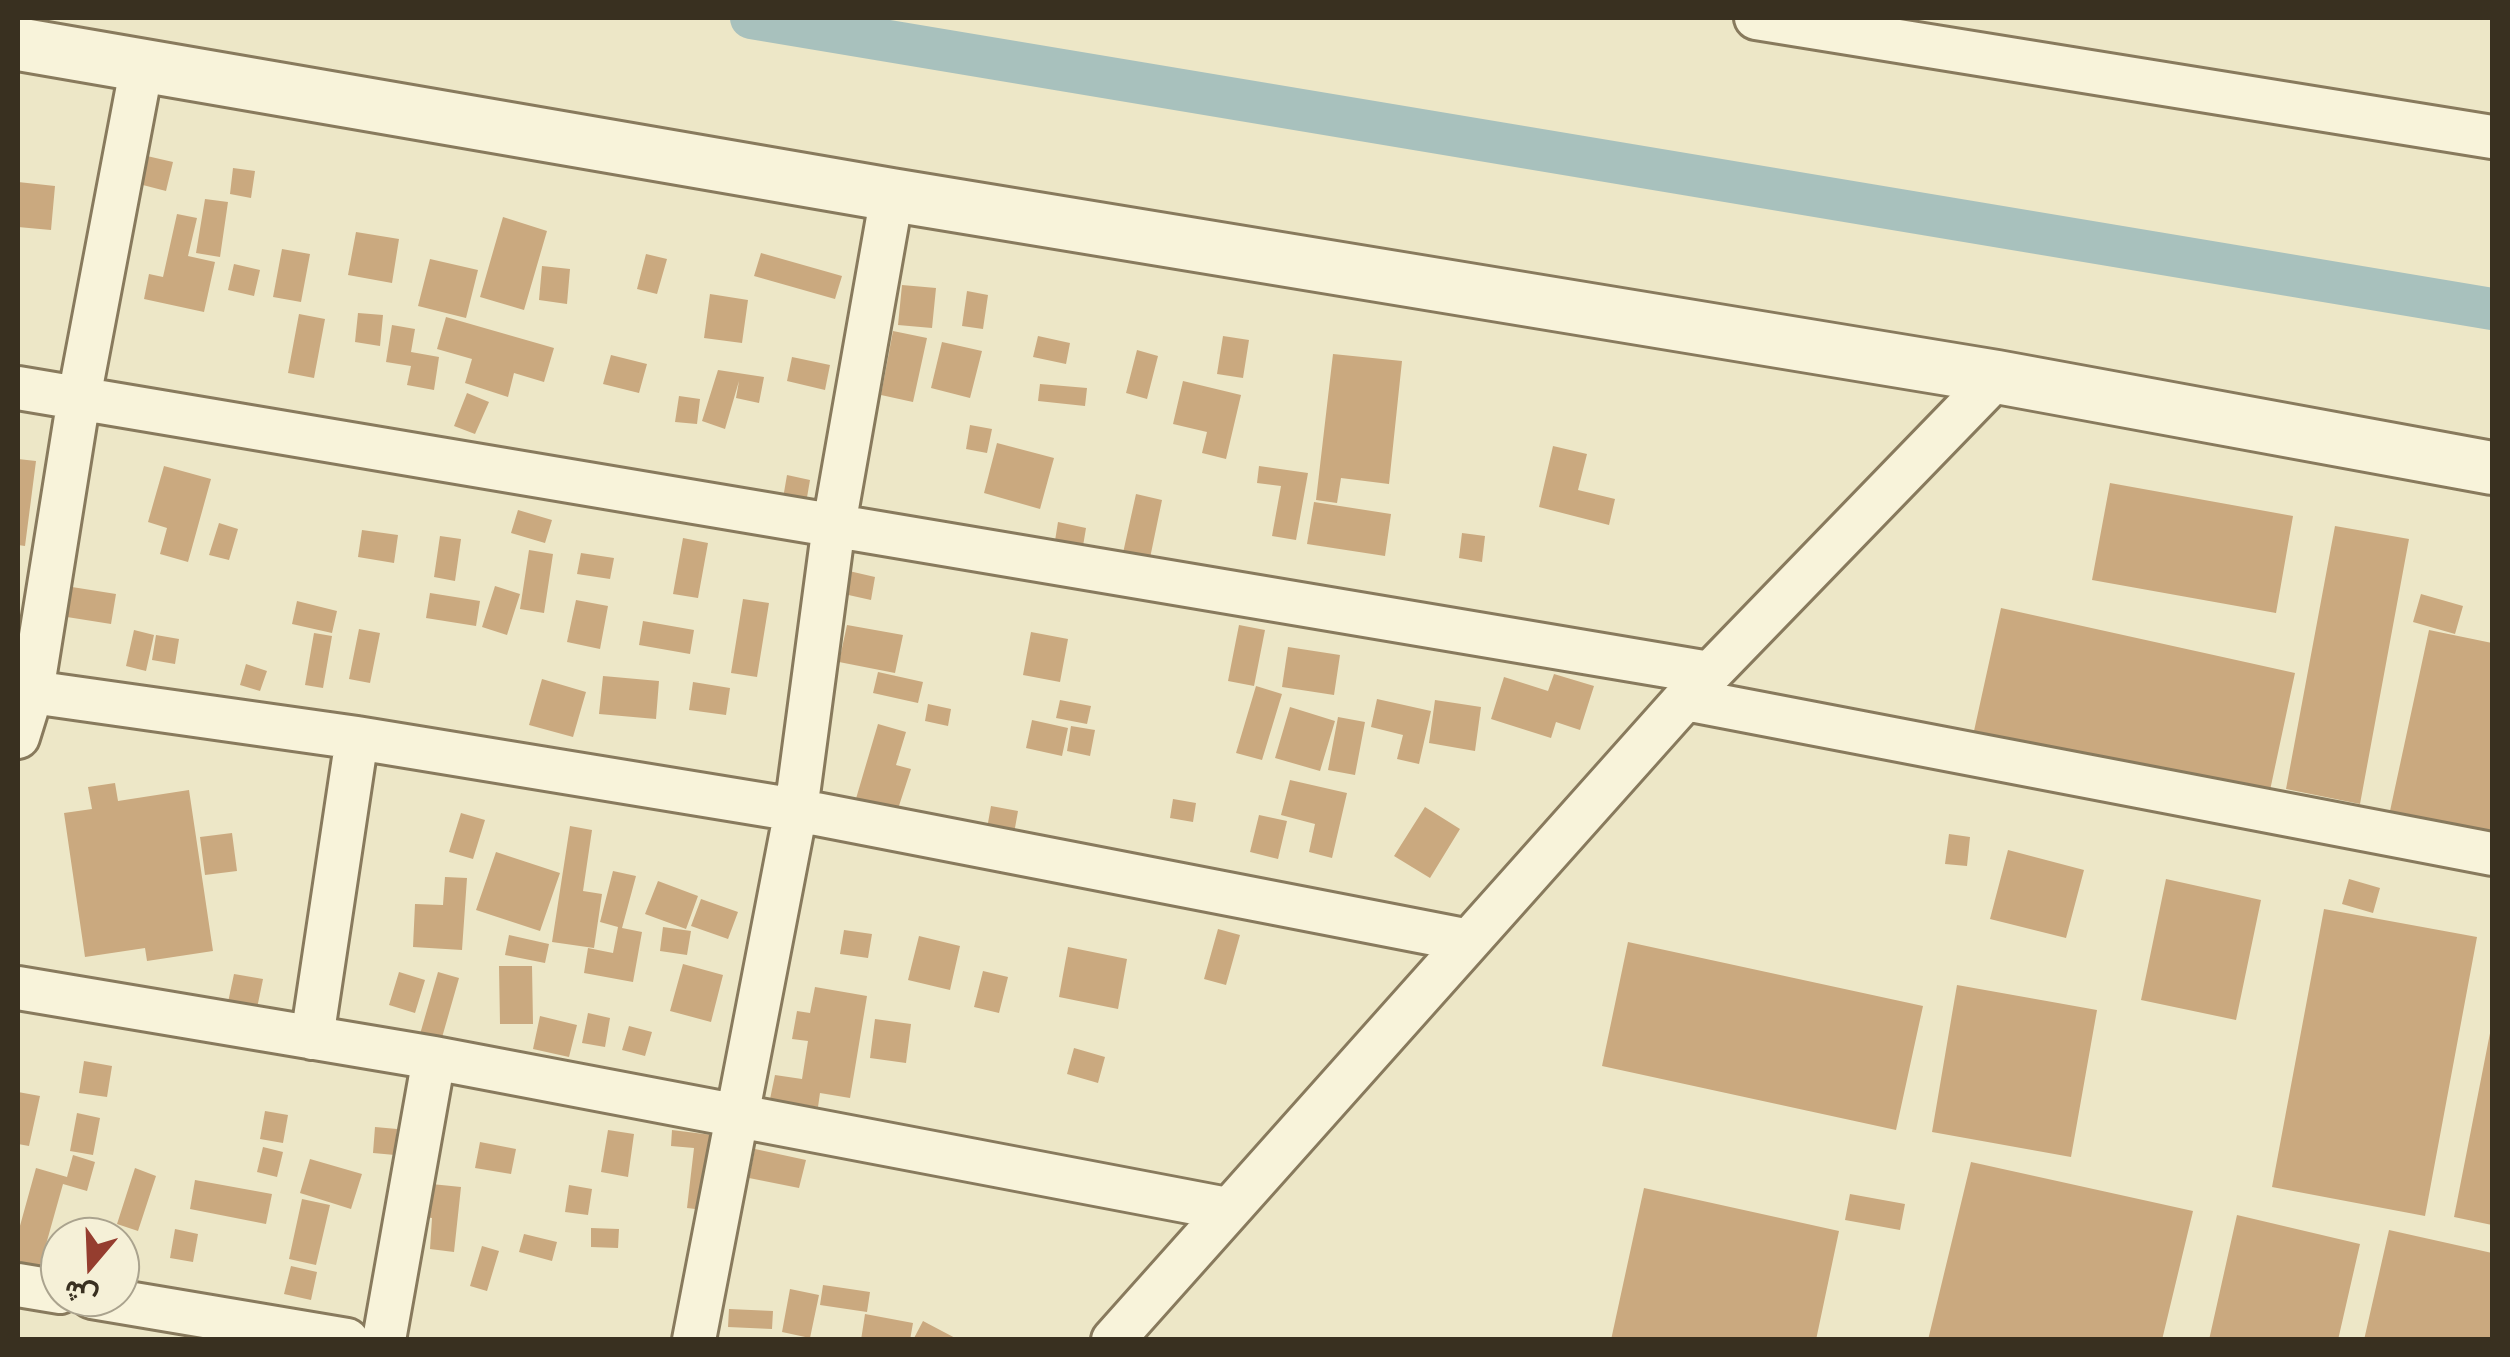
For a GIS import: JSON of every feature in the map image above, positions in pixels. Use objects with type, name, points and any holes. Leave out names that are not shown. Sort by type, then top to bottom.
[{"type":"street","points":[[1756,18],[2492,137]]},
{"type":"street","points":[[18,44],[892,195],[1997,377],[2492,468]]},
{"type":"street","points":[[18,738],[142,65]]},
{"type":"street","points":[[694,1340],[796,810],[834,525],[892,195]]},
{"type":"street","points":[[1113,1340],[1465,940],[1697,686],[1997,377]]},
{"type":"street","points":[[18,388],[834,525],[1697,686],[2492,854]]},
{"type":"street","points":[[25,691],[358,738],[796,810],[1465,940]]},
{"type":"street","points":[[312,1038],[358,738]]},
{"type":"street","points":[[18,988],[434,1058],[1227,1209]]},
{"type":"street","points":[[384,1340],[434,1058]]},
{"type":"street","points":[[140,1305],[347,1340]]},
{"type":"building","points":[[147,156],[173,162],[166,191],[139,184]]},
{"type":"building","points":[[233,168],[255,171],[251,198],[230,194]]},
{"type":"building","points":[[18,182],[55,186],[51,230],[18,227]]},
{"type":"building","points":[[205,199],[228,202],[220,257],[196,253]]},
{"type":"building","points":[[177,214],[197,218],[188,256],[215,262],[204,312],[144,299],[149,274],[163,277]]},
{"type":"building","points":[[503,217],[547,231],[524,310],[480,297]]},
{"type":"building","points":[[356,232],[399,239],[392,283],[348,275]]},
{"type":"building","points":[[282,249],[310,254],[301,302],[273,297]]},
{"type":"building","points":[[761,253],[842,276],[835,299],[754,276]]},
{"type":"building","points":[[646,254],[667,259],[657,294],[637,289]]},
{"type":"building","points":[[430,259],[478,270],[466,318],[418,306]]},
{"type":"building","points":[[234,264],[260,270],[254,296],[228,290]]},
{"type":"building","points":[[542,266],[570,269],[567,304],[539,300]]},
{"type":"building","points":[[902,285],[936,288],[932,328],[898,325]]},
{"type":"building","points":[[967,291],[988,295],[983,329],[962,326]]},
{"type":"building","points":[[710,294],[748,300],[742,343],[704,338]]},
{"type":"building","points":[[358,313],[383,315],[380,346],[355,342]]},
{"type":"building","points":[[299,314],[325,319],[314,378],[288,373]]},
{"type":"building","points":[[446,317],[554,348],[544,382],[514,373],[508,397],[465,383],[472,359],[437,349]]},
{"type":"building","points":[[392,325],[415,329],[411,352],[439,357],[434,390],[407,385],[411,366],[386,362]]},
{"type":"building","points":[[893,331],[927,338],[913,402],[881,395]]},
{"type":"building","points":[[1038,336],[1070,343],[1066,364],[1033,357]]},
{"type":"building","points":[[1223,336],[1249,340],[1243,378],[1217,374]]},
{"type":"building","points":[[942,342],[982,351],[970,398],[931,388]]},
{"type":"building","points":[[1137,350],[1158,356],[1147,399],[1126,393]]},
{"type":"building","points":[[1333,354],[1402,361],[1389,484],[1341,478],[1337,503],[1316,500]]},
{"type":"building","points":[[611,355],[647,364],[639,393],[603,384]]},
{"type":"building","points":[[792,357],[830,365],[825,390],[787,381]]},
{"type":"building","points":[[718,370],[764,377],[759,403],[736,398],[739,381],[725,429],[702,421]]},
{"type":"building","points":[[1183,381],[1241,395],[1226,459],[1202,453],[1207,432],[1173,424]]},
{"type":"building","points":[[1040,384],[1087,388],[1085,406],[1038,401]]},
{"type":"building","points":[[467,393],[489,402],[475,434],[454,426]]},
{"type":"building","points":[[679,396],[700,399],[697,424],[675,422]]},
{"type":"building","points":[[970,425],[992,429],[987,453],[966,449]]},
{"type":"building","points":[[997,443],[1054,458],[1040,509],[984,493]]},
{"type":"building","points":[[1553,446],[1587,454],[1578,490],[1615,499],[1609,525],[1539,507]]},
{"type":"building","points":[[18,459],[36,461],[25,546],[18,545]]},
{"type":"building","points":[[164,466],[211,479],[188,562],[160,554],[167,528],[148,522]]},
{"type":"building","points":[[1259,466],[1308,473],[1296,540],[1272,536],[1281,486],[1257,483]]},
{"type":"building","points":[[787,475],[810,480],[805,509],[782,504]]},
{"type":"building","points":[[2110,483],[2293,516],[2276,613],[2092,580]]},
{"type":"building","points":[[1136,494],[1162,500],[1150,558],[1123,553]]},
{"type":"building","points":[[1314,502],[1391,514],[1385,556],[1307,544]]},
{"type":"building","points":[[518,510],[552,520],[545,543],[511,533]]},
{"type":"building","points":[[1058,522],[1086,528],[1082,552],[1054,547]]},
{"type":"building","points":[[219,523],[238,529],[229,560],[209,555]]},
{"type":"building","points":[[2335,526],[2409,539],[2360,804],[2286,789]]},
{"type":"building","points":[[362,530],[398,535],[394,563],[358,557]]},
{"type":"building","points":[[1462,533],[1485,536],[1482,562],[1459,558]]},
{"type":"building","points":[[440,536],[461,539],[455,581],[434,577]]},
{"type":"building","points":[[683,538],[708,543],[698,598],[673,594]]},
{"type":"building","points":[[529,550],[553,554],[544,613],[520,609]]},
{"type":"building","points":[[581,553],[614,558],[610,579],[577,574]]},
{"type":"building","points":[[849,571],[875,577],[871,600],[844,594]]},
{"type":"building","points":[[495,586],[520,594],[507,635],[482,627]]},
{"type":"building","points":[[72,587],[116,594],[111,624],[67,617]]},
{"type":"building","points":[[430,593],[480,601],[476,626],[426,618]]},
{"type":"building","points":[[2421,594],[2463,606],[2455,634],[2413,622]]},
{"type":"building","points":[[743,599],[769,603],[757,677],[731,673]]},
{"type":"building","points":[[576,600],[608,606],[600,649],[567,642]]},
{"type":"building","points":[[297,601],[337,611],[332,633],[292,624]]},
{"type":"building","points":[[2001,608],[2295,673],[2269,795],[1974,731]]},
{"type":"building","points":[[643,621],[694,630],[690,654],[639,645]]},
{"type":"building","points":[[847,625],[903,635],[895,673],[839,662]]},
{"type":"building","points":[[1239,625],[1265,630],[1254,686],[1228,681]]},
{"type":"building","points":[[359,629],[380,633],[370,683],[349,679]]},
{"type":"building","points":[[134,630],[154,635],[146,671],[126,666]]},
{"type":"building","points":[[2429,630],[2492,643],[2492,834],[2390,811]]},
{"type":"building","points":[[1031,632],[1068,639],[1060,682],[1023,675]]},
{"type":"building","points":[[314,633],[332,636],[323,688],[305,685]]},
{"type":"building","points":[[156,635],[179,639],[175,664],[152,660]]},
{"type":"building","points":[[1288,647],[1340,655],[1334,695],[1282,687]]},
{"type":"building","points":[[246,664],[267,671],[260,691],[240,685]]},
{"type":"building","points":[[878,672],[923,682],[918,703],[873,693]]},
{"type":"building","points":[[1554,674],[1594,686],[1580,730],[1556,722],[1551,738],[1491,719],[1504,677],[1548,691]]},
{"type":"building","points":[[603,676],[659,681],[656,719],[599,714]]},
{"type":"building","points":[[542,679],[586,692],[573,737],[529,725]]},
{"type":"building","points":[[693,682],[730,688],[726,715],[689,710]]},
{"type":"building","points":[[1256,686],[1282,694],[1262,760],[1236,753]]},
{"type":"building","points":[[1377,699],[1431,711],[1419,764],[1397,759],[1403,735],[1371,727]]},
{"type":"building","points":[[1060,700],[1091,706],[1087,724],[1056,718]]},
{"type":"building","points":[[1435,700],[1481,707],[1475,751],[1429,743]]},
{"type":"building","points":[[928,704],[951,709],[948,726],[925,721]]},
{"type":"building","points":[[1290,707],[1335,721],[1320,771],[1275,758]]},
{"type":"building","points":[[1338,717],[1365,722],[1355,775],[1328,770]]},
{"type":"building","points":[[1032,720],[1068,728],[1062,756],[1026,748]]},
{"type":"building","points":[[878,724],[906,732],[896,765],[911,769],[896,815],[855,802]]},
{"type":"building","points":[[1071,726],[1095,730],[1090,756],[1067,751]]},
{"type":"building","points":[[1290,780],[1347,793],[1332,858],[1309,852],[1315,824],[1281,815]]},
{"type":"building","points":[[115,783],[118,801],[189,790],[213,951],[147,961],[145,948],[85,957],[64,813],[92,809],[88,787]]},
{"type":"building","points":[[1173,799],[1196,803],[1193,822],[1170,818]]},
{"type":"building","points":[[991,806],[1018,811],[1013,839],[986,834]]},
{"type":"building","points":[[1425,807],[1460,829],[1430,878],[1394,856]]},
{"type":"building","points":[[461,813],[485,820],[473,859],[449,852]]},
{"type":"building","points":[[1259,815],[1287,821],[1278,859],[1250,852]]},
{"type":"building","points":[[570,826],[592,830],[583,891],[602,894],[594,948],[552,942]]},
{"type":"building","points":[[232,833],[237,871],[205,875],[200,837]]},
{"type":"building","points":[[1949,834],[1970,837],[1967,866],[1945,864]]},
{"type":"building","points":[[2008,850],[2084,870],[2066,938],[1990,919]]},
{"type":"building","points":[[496,852],[560,873],[540,931],[476,910]]},
{"type":"building","points":[[613,871],[636,876],[622,928],[642,932],[633,982],[584,973],[588,948],[613,953],[618,927],[600,922]]},
{"type":"building","points":[[445,877],[467,878],[462,950],[413,947],[415,904],[443,905]]},
{"type":"building","points":[[2166,879],[2261,900],[2236,1020],[2141,1000]]},
{"type":"building","points":[[2349,879],[2380,888],[2373,913],[2342,904]]},
{"type":"building","points":[[658,881],[698,896],[686,929],[645,914]]},
{"type":"building","points":[[701,899],[738,912],[728,939],[691,926]]},
{"type":"building","points":[[2324,909],[2477,937],[2425,1216],[2272,1187]]},
{"type":"building","points":[[663,927],[691,931],[687,955],[660,951]]},
{"type":"building","points":[[1218,929],[1240,935],[1226,985],[1204,979]]},
{"type":"building","points":[[844,930],[872,934],[868,958],[840,954]]},
{"type":"building","points":[[509,935],[549,944],[545,963],[505,955]]},
{"type":"building","points":[[919,936],[960,946],[950,990],[908,980]]},
{"type":"building","points":[[1628,942],[1923,1006],[1896,1130],[1602,1066]]},
{"type":"building","points":[[1068,947],[1127,959],[1118,1009],[1059,997]]},
{"type":"building","points":[[683,964],[723,975],[711,1022],[670,1011]]},
{"type":"building","points":[[499,966],[532,966],[533,1024],[500,1024]]},
{"type":"building","points":[[983,971],[1008,977],[999,1013],[974,1007]]},
{"type":"building","points":[[399,972],[425,980],[415,1013],[389,1005]]},
{"type":"building","points":[[438,972],[459,978],[439,1048],[418,1041]]},
{"type":"building","points":[[234,974],[263,979],[256,1013],[227,1007]]},
{"type":"building","points":[[1957,985],[2097,1010],[2071,1157],[1932,1132]]},
{"type":"building","points":[[815,987],[867,996],[850,1098],[820,1093],[818,1107],[770,1099],[775,1075],[802,1079],[808,1041],[792,1039],[797,1011],[810,1013]]},
{"type":"building","points":[[588,1013],[610,1018],[605,1047],[582,1043]]},
{"type":"building","points":[[540,1016],[577,1025],[569,1057],[533,1049]]},
{"type":"building","points":[[875,1019],[911,1024],[906,1063],[870,1058]]},
{"type":"building","points":[[629,1026],[652,1032],[645,1056],[622,1050]]},
{"type":"building","points":[[2492,1029],[2492,1225],[2454,1217]]},
{"type":"building","points":[[1074,1048],[1105,1057],[1098,1083],[1067,1074]]},
{"type":"building","points":[[84,1061],[112,1066],[107,1097],[79,1093]]},
{"type":"building","points":[[18,1092],[40,1096],[29,1146],[18,1144]]},
{"type":"building","points":[[265,1111],[288,1115],[283,1143],[260,1139]]},
{"type":"building","points":[[77,1113],[100,1118],[93,1155],[70,1151]]},
{"type":"building","points":[[375,1127],[397,1129],[395,1155],[373,1153]]},
{"type":"building","points":[[608,1130],[634,1134],[628,1177],[601,1172]]},
{"type":"building","points":[[672,1130],[712,1135],[703,1210],[687,1208],[694,1148],[671,1146]]},
{"type":"building","points":[[480,1142],[516,1149],[511,1174],[475,1168]]},
{"type":"building","points":[[263,1147],[283,1152],[277,1177],[257,1172]]},
{"type":"building","points":[[755,1149],[806,1160],[799,1188],[749,1178]]},
{"type":"building","points":[[73,1155],[95,1162],[87,1191],[63,1184],[54,1217],[40,1217],[40,1266],[36,1280],[18,1275],[18,1233],[36,1168],[67,1177]]},
{"type":"building","points":[[310,1159],[362,1174],[351,1209],[300,1193]]},
{"type":"building","points":[[1971,1162],[2193,1211],[2162,1340],[1928,1340]]},
{"type":"building","points":[[135,1168],[156,1176],[140,1225],[140,1217],[119,1217]]},
{"type":"building","points":[[195,1180],[272,1194],[266,1224],[190,1209]]},
{"type":"building","points":[[392,1180],[461,1187],[454,1252],[430,1249],[432,1218],[389,1213]]},
{"type":"building","points":[[569,1185],[592,1189],[588,1215],[565,1212]]},
{"type":"building","points":[[1644,1188],[1839,1231],[1816,1340],[1611,1340]]},
{"type":"building","points":[[1850,1194],[1905,1204],[1900,1230],[1845,1220]]},
{"type":"building","points":[[302,1199],[330,1205],[316,1265],[289,1259]]},
{"type":"building","points":[[2237,1215],[2360,1244],[2338,1340],[2209,1340]]},
{"type":"building","points":[[591,1228],[619,1229],[618,1248],[591,1247]]},
{"type":"building","points":[[175,1229],[198,1234],[193,1262],[170,1258]]},
{"type":"building","points":[[2389,1230],[2492,1253],[2492,1340],[2364,1340]]},
{"type":"building","points":[[524,1234],[557,1242],[552,1261],[519,1252]]},
{"type":"building","points":[[482,1246],[499,1251],[487,1291],[470,1286]]},
{"type":"building","points":[[291,1266],[317,1272],[311,1300],[284,1294]]},
{"type":"building","points":[[823,1285],[870,1292],[867,1312],[820,1305]]},
{"type":"building","points":[[790,1289],[819,1295],[810,1338],[782,1332]]},
{"type":"building","points":[[729,1309],[773,1311],[772,1329],[728,1327]]},
{"type":"building","points":[[865,1314],[913,1323],[910,1340],[861,1340]]},
{"type":"building","points":[[923,1321],[959,1340],[913,1340]]},
{"type":"waterway","points":[[751,18],[2492,309]]}]
